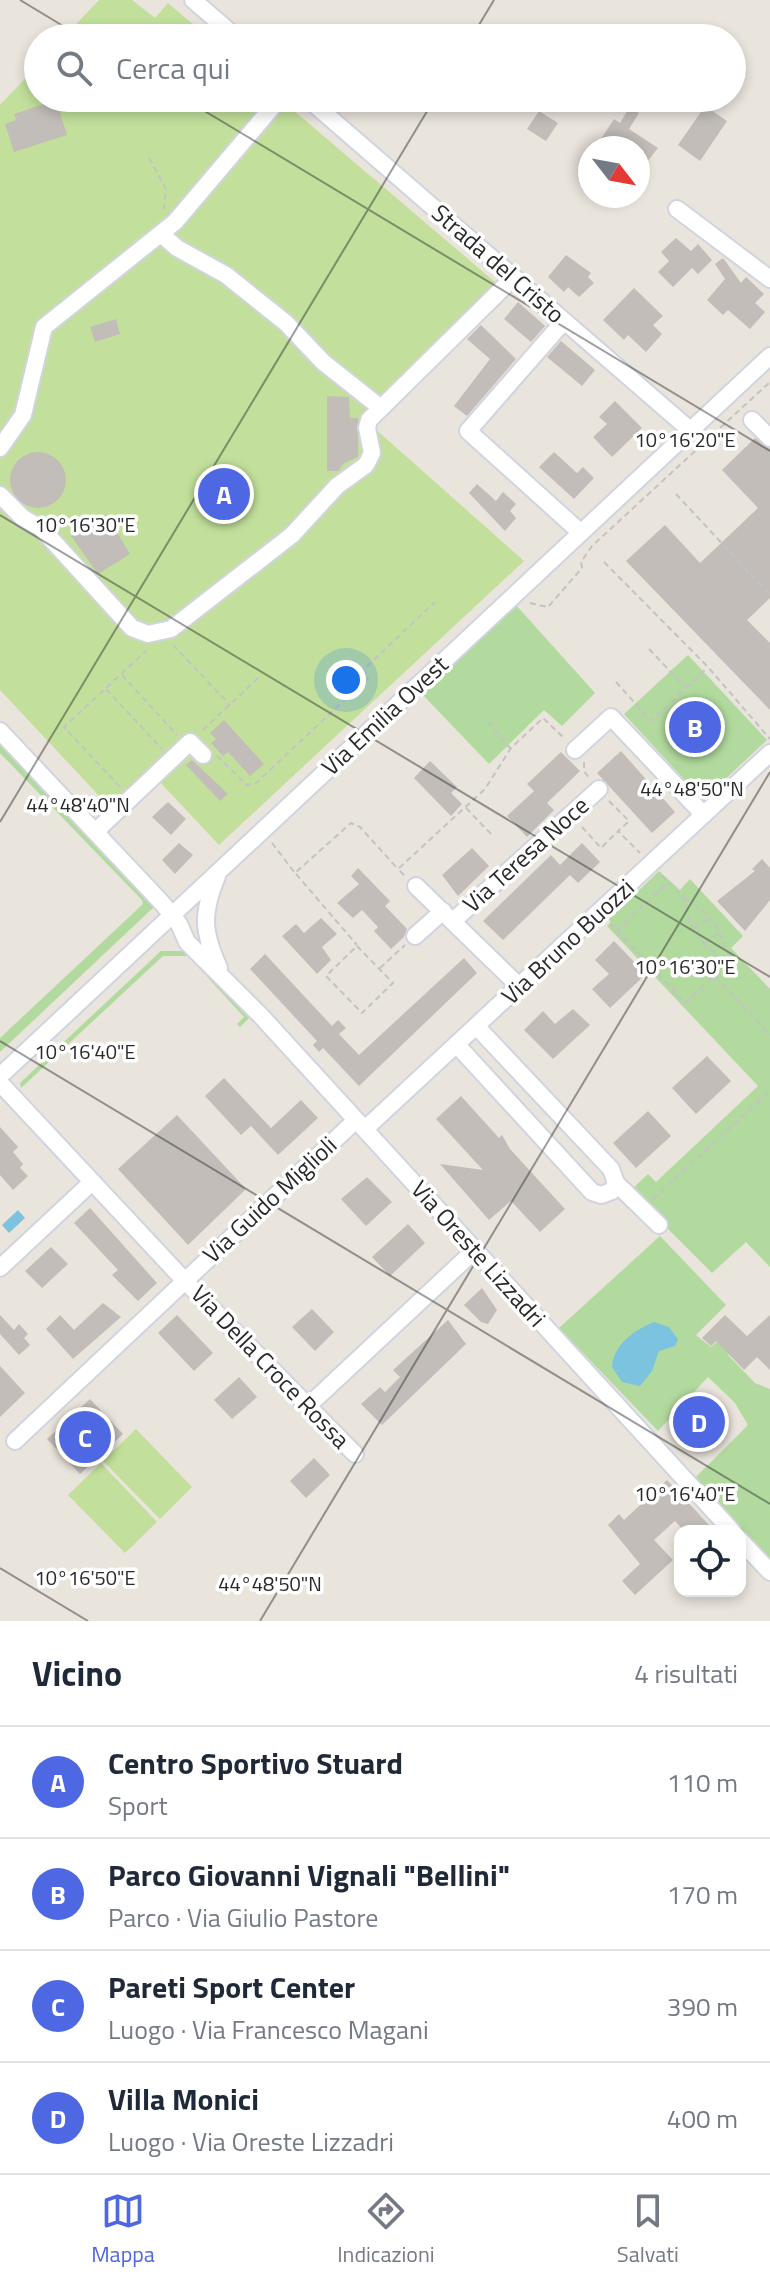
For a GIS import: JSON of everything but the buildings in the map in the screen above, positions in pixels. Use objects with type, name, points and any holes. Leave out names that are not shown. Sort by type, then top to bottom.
[{"type":"street","points":[[193,0],[221,24]]},
{"type":"street","points":[[0,448],[23,415],[44,327],[163,232],[268,112]]},
{"type":"street","name":"Strada del Cristo","points":[[323,112],[690,430]]},
{"type":"street","points":[[677,209],[770,279]]},
{"type":"street","points":[[163,232],[177,248],[226,275],[286,323],[330,368],[381,408]]},
{"type":"street","points":[[0,495],[23,518],[41,528],[132,628],[143,633],[158,633],[180,623],[292,535],[337,486],[366,465],[372,453],[367,426],[381,408],[514,277]]},
{"type":"street","points":[[564,321],[468,431],[580,532]]},
{"type":"street","name":"Via Emilia Ovest","points":[[0,1076],[770,356]]},
{"type":"street","points":[[752,420],[770,438]]},
{"type":"street","points":[[575,750],[611,717],[704,815]]},
{"type":"street","points":[[0,731],[174,913],[197,923],[205,932]]},
{"type":"street","points":[[95,832],[188,744],[210,756]]},
{"type":"street","name":"Via Bruno Buozzi","points":[[361,1124],[477,1027],[770,753]]},
{"type":"street","name":"Via Teresa Noce","points":[[415,936],[448,916],[599,789]]},
{"type":"street","points":[[205,932],[208,901],[223,867]]},
{"type":"street","points":[[416,886],[520,987]]},
{"type":"street","name":"Via Oreste Lizzadri","points":[[174,913],[187,942],[224,976],[361,1124],[726,1525]]},
{"type":"street","name":"Via Oreste Lizzadri","points":[[205,932],[224,976]]},
{"type":"street","points":[[143,942],[165,937],[187,942]]},
{"type":"street","points":[[477,1027],[611,1169],[616,1183],[659,1225]]},
{"type":"street","points":[[457,1045],[592,1192],[608,1194],[616,1183]]},
{"type":"street","name":"Via Della Croce Rossa","points":[[0,1083],[184,1280],[355,1454]]},
{"type":"street","name":"Via Guido Miglioli","points":[[15,1441],[184,1280],[361,1124]]},
{"type":"street","points":[[0,1268],[92,1182]]},
{"type":"street","points":[[308,1406],[476,1249]]},
{"type":"street","points":[[746,1546],[770,1572]]},
{"type":"path","points":[[149,158],[166,189],[163,232]]},
{"type":"path","points":[[522,605],[537,603],[548,607],[582,568],[581,562],[592,546],[770,382]]},
{"type":"path","points":[[676,494],[770,595]]},
{"type":"path","points":[[604,562],[708,667],[770,739]]},
{"type":"path","points":[[210,756],[247,785],[255,784],[369,677],[363,670],[435,602]]},
{"type":"path","points":[[131,798],[64,727],[152,644]]},
{"type":"path","points":[[173,644],[230,705]]},
{"type":"path","points":[[649,649],[686,688]]},
{"type":"path","points":[[616,682],[651,721],[708,667]]},
{"type":"path","points":[[121,674],[188,744],[258,678]]},
{"type":"path","points":[[105,688],[172,759]]},
{"type":"path","points":[[488,722],[511,748]]},
{"type":"path","points":[[466,807],[493,836]]},
{"type":"path","points":[[295,873],[351,823],[360,827],[398,869]]},
{"type":"path","points":[[579,823],[601,848],[618,831]]},
{"type":"path","points":[[263,847],[270,841],[357,946],[393,983],[362,1013],[326,976],[357,946]]},
{"type":"path","points":[[617,931],[668,882]]},
{"type":"path","points":[[681,895],[710,918],[731,960]]},
{"type":"path","points":[[693,929],[710,918]]},
{"type":"path","points":[[607,919],[685,1003],[736,955]]},
{"type":"path","points":[[704,944],[720,933]]},
{"type":"path","points":[[379,968],[415,936]]},
{"type":"path","points":[[714,975],[770,1035]]},
{"type":"path","points":[[643,1209],[770,1091]]},
{"type":"green space","points":[[99,0],[132,0],[155,18],[168,3],[193,24],[76,24]]},
{"type":"green space","points":[[24,80],[24,112],[295,112],[509,294],[372,426],[524,561],[219,845],[158,780],[118,816],[0,690],[0,105]]},
{"type":"green space","points":[[515,604],[595,693],[562,726],[544,710],[489,764],[421,693]]},
{"type":"green space","points":[[688,655],[767,740],[703,800],[624,714]]},
{"type":"green space","points":[[0,739],[155,906],[0,1052],[0,1038],[143,904],[0,753]]},
{"type":"green space","points":[[659,871],[680,890],[690,879],[743,936],[731,948],[770,989],[770,1267],[746,1242],[712,1273],[630,1191],[648,1174],[656,1182],[758,1086],[607,926],[611,922],[609,919]]},
{"type":"green space","points":[[161,951],[187,951],[249,1018],[240,1027],[237,1024],[244,1017],[188,956],[163,956],[21,1088],[20,1083]]},
{"type":"green space","points":[[660,1236],[726,1305],[696,1335],[711,1347],[722,1337],[734,1348],[728,1355],[755,1383],[770,1389],[770,1565],[746,1539],[746,1525],[733,1525],[692,1481],[748,1425],[735,1403],[708,1377],[658,1431],[559,1328]]},
{"type":"green space","points":[[136,1429],[192,1487],[160,1519],[103,1461]]},
{"type":"green space","points":[[101,1463],[157,1522],[125,1553],[68,1495]]},
{"type":"water","points":[[18,1210],[25,1218],[9,1233],[2,1225]]},
{"type":"water","points":[[654,1322],[669,1327],[678,1339],[675,1346],[659,1351],[652,1371],[640,1386],[622,1382],[612,1367],[617,1351],[632,1334]]},
{"type":"place","name":"Centro Sportivo Stuard","points":[[224,494]]},
{"type":"place","name":"Parco Giovanni Vignali \"Bellini\"","points":[[695,727]]},
{"type":"place","name":"Villa Monici","points":[[699,1422]]},
{"type":"place","name":"Pareti Sport Center","points":[[85,1437]]}]
